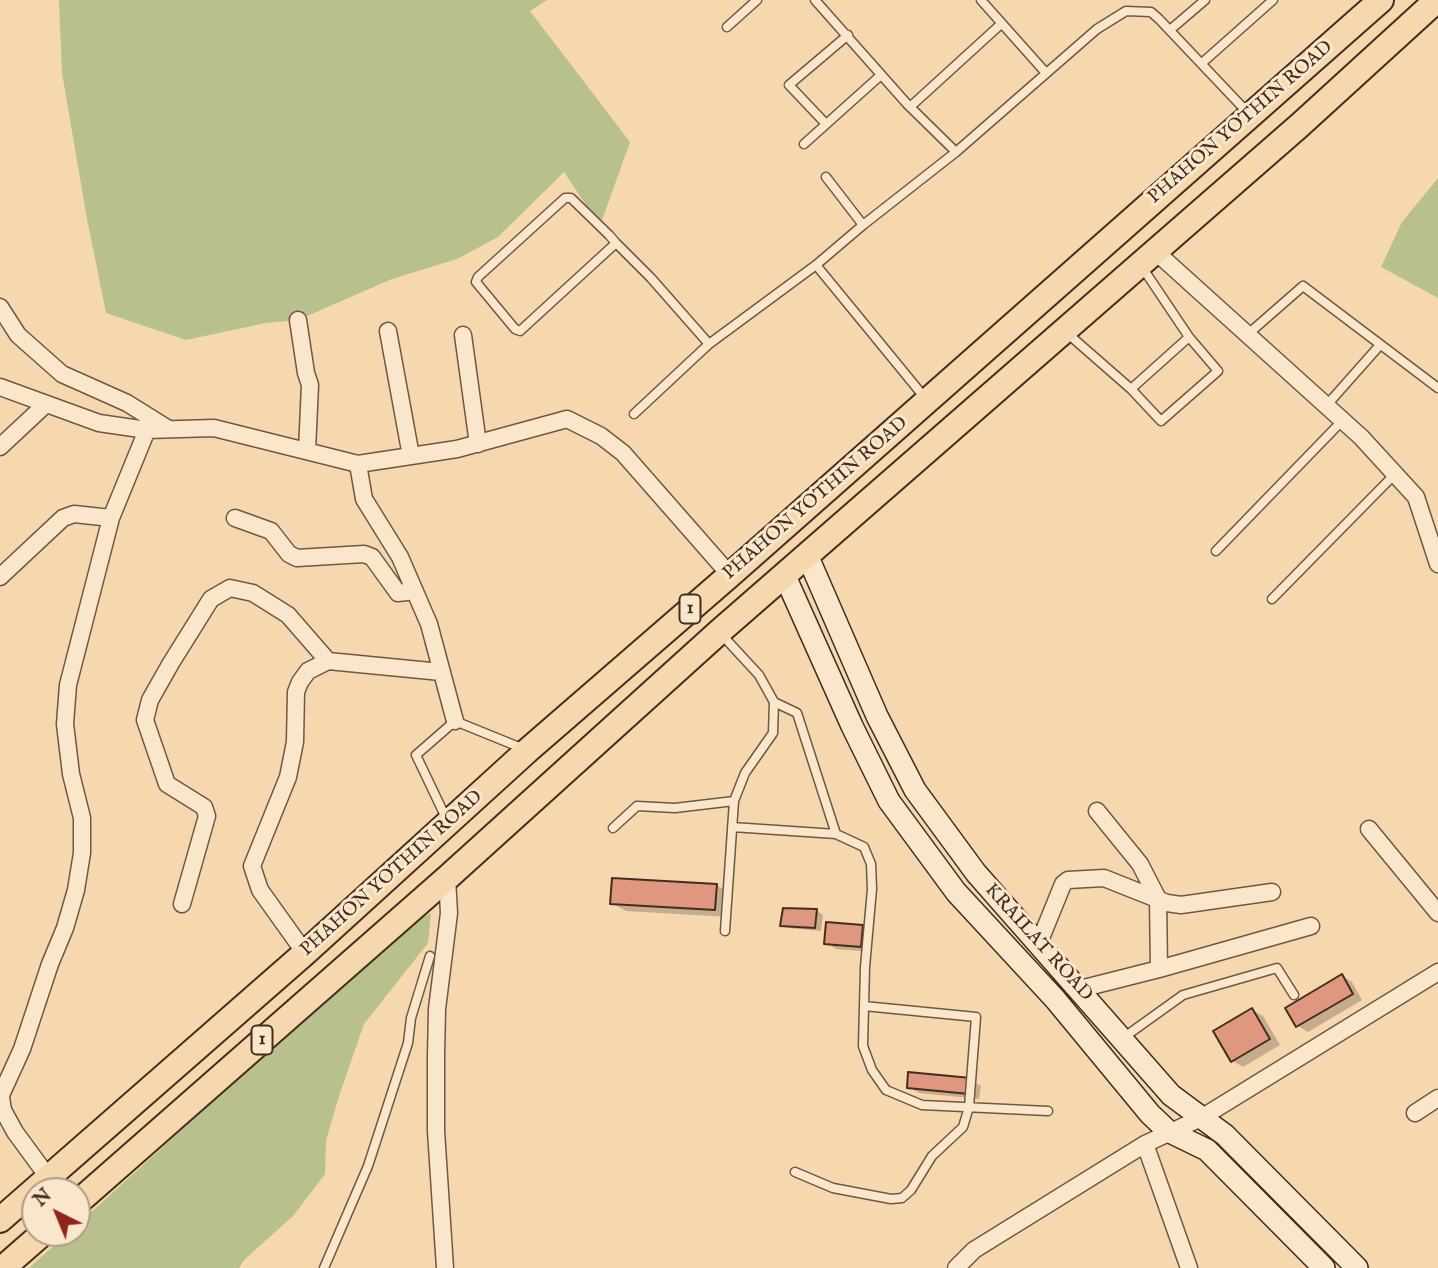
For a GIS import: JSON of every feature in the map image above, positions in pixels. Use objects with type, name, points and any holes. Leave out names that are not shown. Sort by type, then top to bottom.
[{"type":"main road","name":"PHAHON YOTHIN ROAD","points":[[48,1177],[305,953],[527,751],[1381,0]]},
{"type":"main road","name":"PHAHON YOTHIN ROAD","points":[[91,1191],[447,878],[784,574],[1247,172],[1437,0]]},
{"type":"main road","points":[[1276,93],[1270,106],[1272,120],[1282,127],[1300,125]]},
{"type":"main road","points":[[1219,142],[1240,135],[1248,135],[1254,139],[1258,144],[1256,155],[1247,172]]},
{"type":"main road","name":"KRAILAT ROAD","points":[[807,555],[877,716],[915,790],[976,873],[1171,1095],[1225,1135],[1357,1268]]},
{"type":"main road","name":"KRAILAT ROAD","points":[[784,574],[852,726],[890,801],[956,892],[1055,999],[1150,1114],[1168,1131],[1207,1150],[1324,1268]]},
{"type":"main road","name":"PHAHON YOTHIN ROAD","points":[[0,1220],[21,1201]]},
{"type":"main road","points":[[3,1268],[27,1247]]},
{"type":"street","points":[[1148,259],[1247,335],[1342,421],[1395,474],[1416,497],[1432,525],[1438,564]]},
{"type":"street","points":[[0,307],[18,335],[62,374],[127,403],[167,428]]},
{"type":"street","points":[[298,320],[310,385],[307,450]]},
{"type":"street","points":[[388,331],[411,456]]},
{"type":"street","points":[[463,335],[478,443]]},
{"type":"street","points":[[0,387],[99,423],[147,430],[214,428],[358,464],[457,449],[566,419],[601,436],[623,453],[730,575]]},
{"type":"street","points":[[0,447],[46,404]]},
{"type":"street","points":[[48,1177],[15,1132],[4,1110],[0,1093],[22,1049],[76,890],[82,853],[82,818],[71,774],[65,724],[68,685],[111,518],[147,430]]},
{"type":"street","points":[[358,464],[364,499],[400,557],[429,624],[455,721]]},
{"type":"street","points":[[0,577],[63,518],[74,514],[111,518]]},
{"type":"street","points":[[235,518],[271,531],[289,554],[297,558],[364,554],[372,557],[398,593],[415,591]]},
{"type":"street","points":[[182,904],[206,816],[204,807],[167,783],[145,720],[150,699],[171,663],[211,599],[230,588],[253,593],[288,615],[328,661]]},
{"type":"street","points":[[305,953],[260,890],[252,866],[288,777],[295,742],[296,692],[300,682],[308,671],[328,661],[441,672]]},
{"type":"street","points":[[1097,811],[1140,864],[1158,899],[1159,969]]},
{"type":"street","points":[[1369,829],[1438,913]]},
{"type":"street","points":[[445,1268],[436,1131],[436,1056],[437,1009],[449,914],[447,878]]},
{"type":"street","points":[[1039,943],[1063,884],[1068,880],[1104,878],[1181,905],[1272,892]]},
{"type":"street","points":[[1080,989],[1311,926]]},
{"type":"street","points":[[956,1268],[974,1250],[1145,1144],[1200,1118],[1438,972]]},
{"type":"street","points":[[1415,1113],[1438,1098]]},
{"type":"street","points":[[1145,1144],[1189,1268]]},
{"type":"lane","points":[[727,27],[757,0]]},
{"type":"lane","points":[[815,0],[881,75],[956,152]]},
{"type":"lane","points":[[981,0],[1046,73]]},
{"type":"lane","points":[[1170,30],[1205,0]]},
{"type":"lane","points":[[1202,63],[1273,0]]},
{"type":"lane","points":[[634,414],[709,344],[816,265],[956,152],[1097,29],[1126,11],[1151,12],[1251,115]]},
{"type":"lane","points":[[911,107],[1001,24]]},
{"type":"lane","points":[[826,124],[789,85],[848,35]]},
{"type":"lane","points":[[804,144],[881,75]]},
{"type":"lane","points":[[827,177],[863,225]]},
{"type":"lane","points":[[616,243],[520,331],[515,330],[476,282],[478,277],[565,198],[571,198],[616,243],[709,344]]},
{"type":"lane","points":[[1065,331],[1131,388],[1161,421],[1218,371],[1189,338],[1148,259]]},
{"type":"lane","points":[[816,265],[927,401]]},
{"type":"lane","points":[[1247,335],[1303,286],[1438,388]]},
{"type":"lane","points":[[1131,388],[1189,338]]},
{"type":"lane","points":[[1326,406],[1380,345]]},
{"type":"lane","points":[[1216,551],[1342,421]]},
{"type":"lane","points":[[1272,599],[1395,474]]},
{"type":"lane","points":[[719,632],[759,675],[774,702],[773,733],[746,773],[734,801],[725,932]]},
{"type":"lane","points":[[774,702],[797,713],[836,834]]},
{"type":"lane","points":[[448,822],[416,755],[455,721],[527,751]]},
{"type":"lane","points":[[613,828],[636,806],[675,808],[734,801]]},
{"type":"lane","points":[[732,827],[836,834],[864,847],[871,864],[872,889],[863,1046],[872,1070],[886,1090],[922,1105],[1048,1111]]},
{"type":"lane","points":[[324,1268],[368,1166],[408,1043],[411,1018],[430,956]]},
{"type":"lane","points":[[1122,1038],[1183,995],[1278,968],[1294,995]]},
{"type":"lane","points":[[796,1172],[834,1188],[891,1199],[902,1198],[911,1190],[932,1156],[963,1127],[968,1107],[976,1017],[864,1006]]},
{"type":"green space","points":[[59,0],[547,0],[530,11],[630,142],[600,226],[564,172],[498,237],[457,259],[392,279],[298,320],[266,323],[186,340],[106,313],[62,73]]},
{"type":"green space","points":[[1438,178],[1438,298],[1381,267],[1402,222]]},
{"type":"green space","points":[[431,913],[428,943],[364,1024],[326,1141],[325,1174],[293,1216],[244,1260],[239,1268],[29,1268],[52,1247],[91,1247],[91,1212],[407,925]]},
{"type":"building","points":[[612,878],[717,884],[715,910],[610,904]]},
{"type":"building","points":[[783,908],[817,909],[815,928],[780,926]]},
{"type":"building","points":[[826,922],[863,925],[861,947],[824,944]]},
{"type":"building","points":[[1342,974],[1353,994],[1296,1027],[1285,1008]]},
{"type":"building","points":[[1252,1008],[1270,1039],[1231,1062],[1213,1031]]},
{"type":"building","points":[[908,1072],[971,1078],[969,1094],[907,1088]]}]
